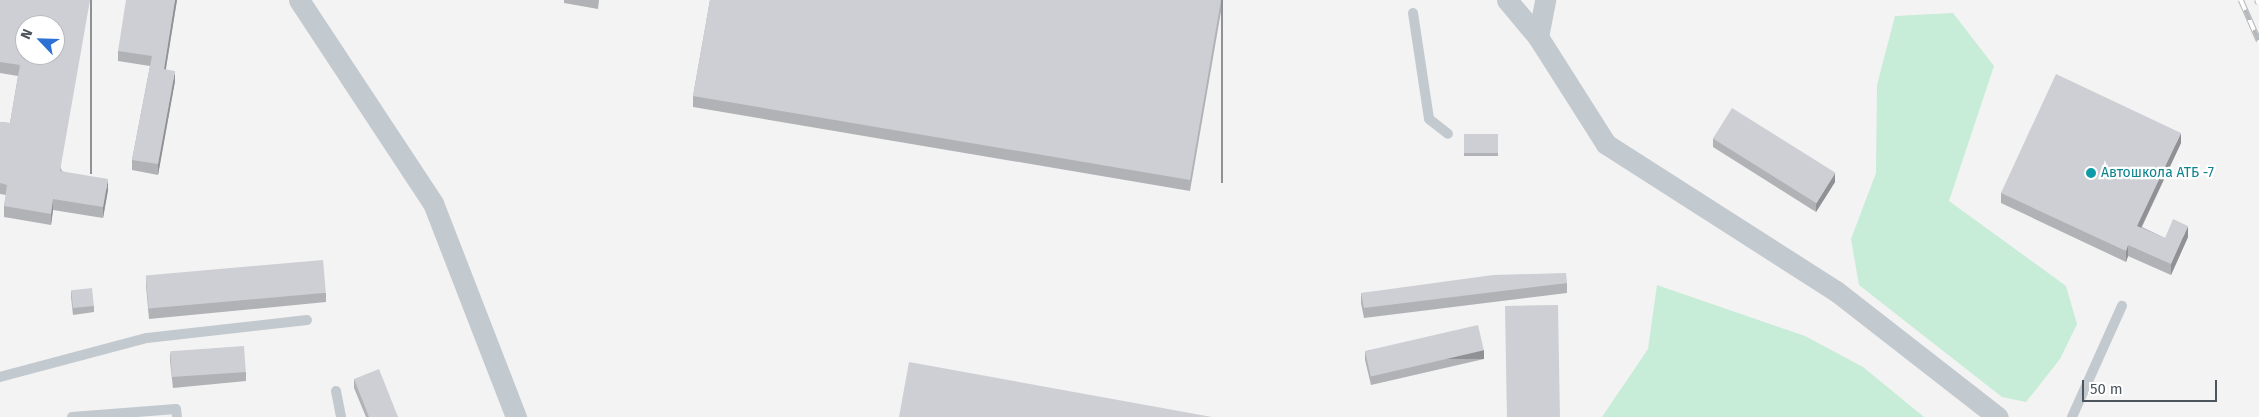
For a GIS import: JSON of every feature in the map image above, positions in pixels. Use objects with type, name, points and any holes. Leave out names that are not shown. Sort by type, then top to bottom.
[{"type":"street","points":[[299,0],[433,203],[516,417]]},
{"type":"street","points":[[1507,0],[1538,37],[1606,144],[1836,291],[1998,417]]},
{"type":"street","points":[[1538,37],[1545,0]]},
{"type":"lane","points":[[1413,13],[1428,119],[1448,134]]},
{"type":"lane","points":[[2072,417],[2122,306]]},
{"type":"lane","points":[[0,377],[147,338],[308,320]]},
{"type":"lane","points":[[336,391],[341,417]]},
{"type":"lane","points":[[72,417],[141,414],[176,409],[176,417]]},
{"type":"green space","points":[[1953,13],[1994,66],[1949,201],[2066,286],[2077,324],[2060,359],[2026,402],[2002,397],[1859,285],[1851,239],[1876,173],[1877,85],[1895,16]]},
{"type":"green space","points":[[1657,285],[1805,336],[1863,367],[1924,417],[1602,417],[1648,349]]},
{"type":"building","points":[[0,0],[90,0],[60,171],[108,179],[103,207],[53,199],[51,214],[4,206],[7,185],[0,183],[0,122],[10,123],[20,65],[65,65],[65,15],[15,15],[15,64],[0,62]]},
{"type":"building","points":[[126,0],[175,0],[164,69],[175,71],[158,164],[132,160],[152,56],[118,51]]},
{"type":"building","points":[[710,0],[1221,0],[1190,180],[693,96]]},
{"type":"building","name":"Автошкола АТБ -7","points":[[2056,74],[2181,133],[2137,226],[2165,238],[2173,219],[2188,226],[2171,264],[2128,245],[2126,251],[2001,193]]},
{"type":"building","points":[[1732,108],[1835,173],[1816,203],[1713,139]]},
{"type":"building","points":[[1464,134],[1498,134],[1498,153],[1464,153]]},
{"type":"building","points":[[323,260],[326,293],[149,308],[146,276]]},
{"type":"building","points":[[1566,273],[1567,283],[1364,308],[1361,293],[1493,275]]},
{"type":"building","points":[[92,288],[94,306],[73,308],[71,290]]},
{"type":"building","points":[[1558,305],[1560,417],[1507,417],[1505,306]]},
{"type":"building","points":[[1478,325],[1484,350],[1371,376],[1365,351]]},
{"type":"building","points":[[244,346],[246,372],[172,377],[170,351]]},
{"type":"building","points":[[909,362],[1212,417],[899,417]]},
{"type":"building","points":[[379,369],[398,417],[369,417],[354,379]]},
{"type":"railway","points":[[2241,0],[2259,41]]},
{"type":"railway","points":[[2257,0],[2259,4]]},
{"type":"place","name":"Автошкола АТБ -7","points":[[2091,173]]}]
